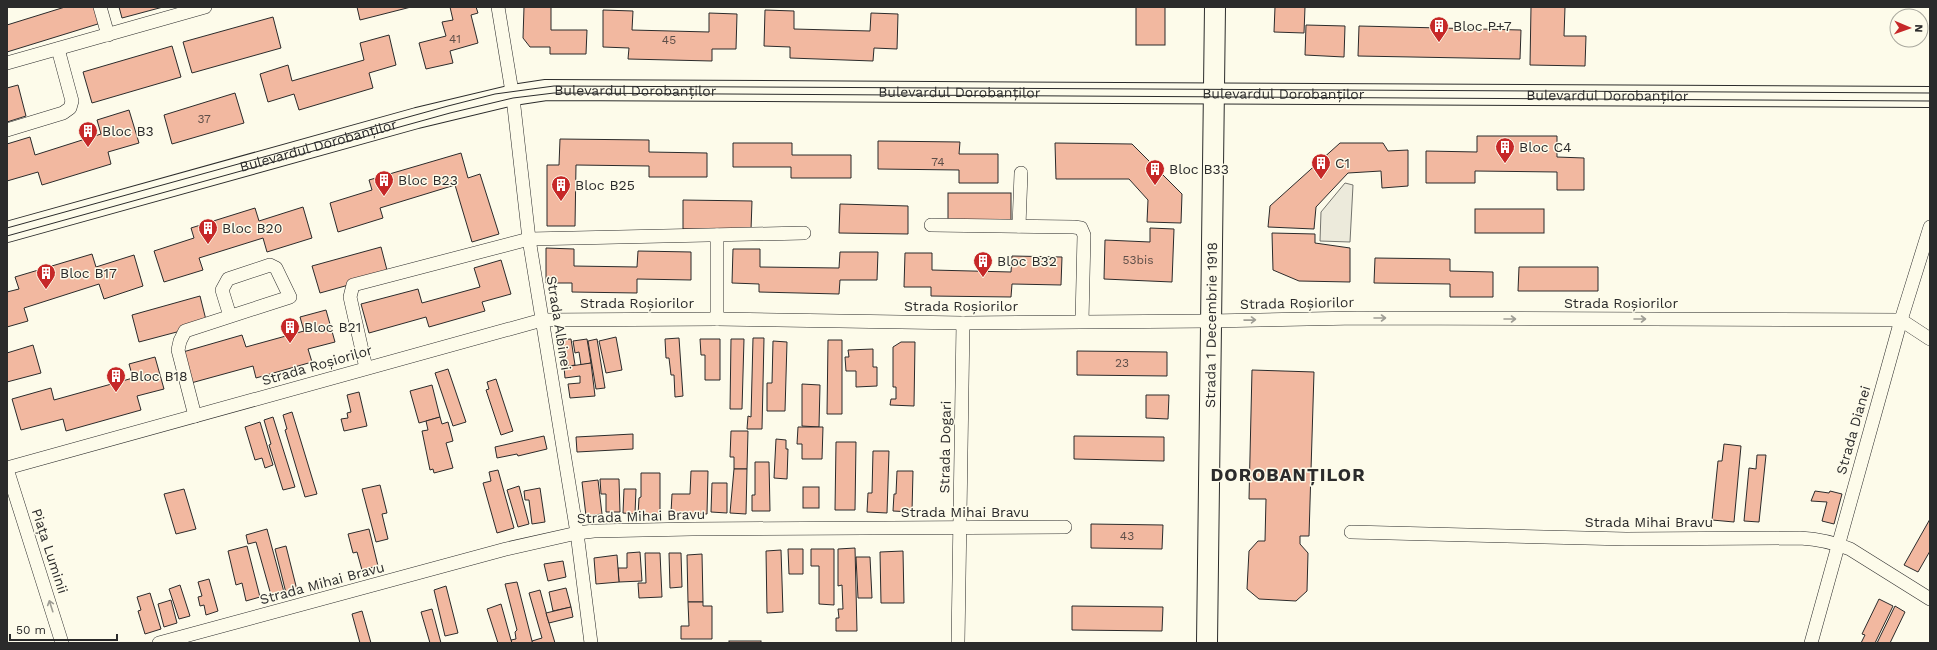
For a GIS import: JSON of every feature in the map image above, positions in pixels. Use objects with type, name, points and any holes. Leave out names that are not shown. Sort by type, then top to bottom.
[{"type":"main road","name":"Strada 1 Decembrie 1918","points":[[1207,643],[1215,7]]},
{"type":"main road","name":"Bulevardul Dorobanților","points":[[7,232],[417,118],[513,95],[546,90],[1930,97]]},
{"type":"street","points":[[100,7],[108,35]]},
{"type":"street","points":[[7,63],[205,7]]},
{"type":"street","name":"Strada Albinei","points":[[498,7],[513,95],[529,239],[577,533],[591,643]]},
{"type":"street","points":[[7,130],[63,114],[70,108],[72,101],[58,49]]},
{"type":"street","points":[[1020,226],[1021,174]]},
{"type":"street","points":[[931,225],[1081,228],[1084,235],[1082,321]]},
{"type":"street","name":"Strada Dianei","points":[[1811,643],[1901,320],[1930,227]]},
{"type":"street","points":[[366,368],[350,297],[353,285],[529,239],[804,233]]},
{"type":"street","points":[[717,235],[717,319]]},
{"type":"street","points":[[195,416],[178,350],[180,340],[185,331],[290,297],[276,268],[270,265],[228,279],[222,290],[230,316]]},
{"type":"street","name":"Strada Roșiorilor","points":[[7,468],[542,320],[717,319],[963,323],[1357,318],[1901,320]]},
{"type":"street","points":[[1901,320],[1930,339]]},
{"type":"street","name":"Strada Dogari","points":[[958,643],[963,323]]},
{"type":"street","name":"Piața Luminii","points":[[7,468],[62,643]]},
{"type":"street","name":"Strada Mihai Bravu","points":[[160,643],[506,549],[577,533],[594,531],[1065,527]]},
{"type":"street","name":"Strada Mihai Bravu","points":[[1351,532],[1626,539],[1800,538],[1838,544],[1850,549],[1930,599]]},
{"type":"shaded area","points":[[1345,183],[1353,185],[1350,242],[1320,241],[1321,212]]},
{"type":"building","points":[[65,7],[96,7],[101,23],[7,52],[7,25]]},
{"type":"building","points":[[119,7],[163,7],[122,18]]},
{"type":"building","points":[[357,7],[411,7],[360,20]]},
{"type":"building","points":[[450,7],[476,7],[478,13],[471,15],[478,43],[450,51],[453,63],[426,69],[419,43],[446,36],[442,22],[453,20]]},
{"type":"building","points":[[524,7],[551,7],[551,30],[587,30],[586,54],[550,54],[550,47],[530,47],[523,38]]},
{"type":"building","points":[[1136,7],[1165,7],[1165,45],[1136,45]]},
{"type":"building","points":[[1275,7],[1305,7],[1304,33],[1274,32]]},
{"type":"building","points":[[1531,7],[1565,7],[1564,36],[1586,36],[1585,66],[1530,65]]},
{"type":"building","points":[[603,10],[633,11],[632,30],[709,32],[709,13],[737,14],[736,49],[712,49],[712,61],[628,59],[629,48],[603,47]]},
{"type":"building","points":[[765,10],[794,11],[794,29],[870,31],[871,13],[898,14],[897,49],[874,48],[873,61],[790,58],[790,47],[764,46]]},
{"type":"building","points":[[273,17],[281,48],[192,73],[183,42]]},
{"type":"building","points":[[1306,25],[1345,26],[1344,57],[1305,55]]},
{"type":"building","name":"Bloc P+7","points":[[1359,26],[1521,30],[1520,59],[1358,56]]},
{"type":"building","points":[[389,35],[396,65],[369,73],[373,88],[299,110],[294,94],[268,102],[260,74],[288,65],[292,81],[364,60],[360,43]]},
{"type":"building","points":[[172,46],[181,77],[92,103],[83,72]]},
{"type":"building","points":[[18,85],[26,116],[7,122],[7,88]]},
{"type":"building","points":[[235,93],[244,123],[172,144],[164,115]]},
{"type":"building","name":"Bloc B3","points":[[129,110],[139,143],[108,152],[111,164],[42,185],[38,172],[7,181],[7,144],[30,137],[35,155],[101,134],[97,120]]},
{"type":"building","name":"Bloc C4","points":[[1477,136],[1557,136],[1557,157],[1584,158],[1584,190],[1557,190],[1557,172],[1475,171],[1475,183],[1426,183],[1426,151],[1477,152]]},
{"type":"building","name":"Bloc B25","points":[[560,139],[649,140],[649,152],[707,153],[707,177],[649,177],[649,166],[576,165],[575,226],[547,226],[547,165],[559,165]]},
{"type":"building","points":[[878,141],[960,142],[959,154],[998,154],[998,183],[959,183],[959,170],[878,169]]},
{"type":"building","points":[[733,143],[792,143],[792,155],[851,155],[851,178],[791,178],[791,167],[733,167]]},
{"type":"building","name":"Bloc B33","points":[[1055,143],[1132,144],[1182,194],[1181,223],[1147,222],[1148,200],[1129,179],[1056,179]]},
{"type":"building","name":"C1","points":[[1340,143],[1383,143],[1388,151],[1408,150],[1408,186],[1382,188],[1381,171],[1348,173],[1316,207],[1314,229],[1268,227],[1270,206]]},
{"type":"building","name":"Bloc B23","points":[[461,153],[468,178],[480,174],[499,234],[472,242],[455,185],[380,208],[383,218],[338,232],[330,203],[372,190],[369,180]]},
{"type":"building","points":[[948,193],[1011,193],[1011,222],[948,222]]},
{"type":"building","points":[[683,200],[752,201],[751,230],[683,229]]},
{"type":"building","points":[[840,204],[908,206],[908,234],[839,233]]},
{"type":"building","name":"Bloc B20","points":[[303,207],[312,238],[267,252],[263,238],[199,258],[203,270],[164,282],[154,251],[194,238],[191,228],[255,208],[259,221]]},
{"type":"building","points":[[1475,209],[1544,209],[1544,233],[1475,233]]},
{"type":"building","points":[[1150,228],[1174,229],[1172,282],[1104,279],[1105,240],[1150,242]]},
{"type":"building","points":[[1272,233],[1315,234],[1315,243],[1350,248],[1350,282],[1299,281],[1273,270]]},
{"type":"building","points":[[381,247],[388,274],[320,293],[312,266]]},
{"type":"building","points":[[546,248],[574,249],[574,266],[637,267],[638,251],[691,252],[691,280],[637,279],[637,293],[572,292],[572,283],[546,283]]},
{"type":"building","points":[[733,249],[760,249],[760,267],[839,268],[840,252],[878,252],[877,280],[840,280],[839,294],[759,292],[759,284],[732,283]]},
{"type":"building","name":"Bloc B32","points":[[905,253],[932,253],[932,270],[1011,272],[1012,256],[1062,257],[1061,285],[1012,284],[1011,297],[931,296],[931,287],[904,287]]},
{"type":"building","name":"Bloc B17","points":[[92,254],[96,267],[134,255],[143,286],[104,299],[99,284],[24,308],[28,321],[7,327],[7,292],[19,289],[15,277]]},
{"type":"building","points":[[1375,258],[1450,259],[1450,271],[1493,272],[1493,297],[1450,297],[1450,284],[1374,283]]},
{"type":"building","points":[[501,260],[511,294],[482,302],[485,311],[429,327],[426,317],[369,333],[361,304],[418,289],[422,303],[480,287],[474,268]]},
{"type":"building","points":[[1519,267],[1598,267],[1598,291],[1518,291]]},
{"type":"building","points":[[200,296],[207,324],[139,342],[132,315]]},
{"type":"building","name":"Bloc B21","points":[[326,310],[335,342],[308,349],[312,362],[256,378],[253,366],[191,383],[183,352],[242,335],[246,347],[304,331],[300,317]]},
{"type":"building","points":[[616,337],[622,370],[606,373],[599,341]]},
{"type":"building","points":[[679,338],[683,396],[675,397],[674,375],[671,375],[669,358],[666,358],[665,339]]},
{"type":"building","points":[[753,338],[764,338],[762,429],[747,429],[748,416],[751,417]]},
{"type":"building","points":[[571,339],[575,365],[564,367],[560,340]]},
{"type":"building","points":[[587,339],[591,363],[581,365],[579,352],[575,353],[573,341]]},
{"type":"building","points":[[597,339],[605,388],[596,389],[588,341]]},
{"type":"building","points":[[700,339],[720,339],[720,380],[705,380],[705,355],[701,355]]},
{"type":"building","points":[[731,339],[744,339],[742,409],[730,409]]},
{"type":"building","points":[[828,340],[842,340],[842,414],[827,414]]},
{"type":"building","points":[[773,341],[787,342],[785,411],[767,411],[767,383],[772,383]]},
{"type":"building","points":[[901,342],[915,342],[914,406],[890,405],[891,399],[896,399],[896,387],[893,387],[893,347]]},
{"type":"building","points":[[33,345],[41,373],[7,382],[7,353]]},
{"type":"building","points":[[873,349],[873,367],[877,367],[877,386],[856,387],[856,371],[846,371],[845,357],[849,357],[848,350]]},
{"type":"building","points":[[1077,351],[1167,352],[1167,376],[1077,375]]},
{"type":"building","name":"Bloc B18","points":[[155,357],[164,389],[137,396],[141,410],[66,431],[63,419],[21,430],[12,399],[51,388],[54,400],[133,378],[129,364]]},
{"type":"building","points":[[591,363],[595,396],[570,398],[568,384],[580,383],[580,376],[565,378],[564,367]]},
{"type":"building","points":[[448,369],[466,422],[453,426],[435,373]]},
{"type":"building","points":[[1252,370],[1314,372],[1309,536],[1300,536],[1300,544],[1308,553],[1307,591],[1296,601],[1259,599],[1247,589],[1249,551],[1258,541],[1265,541],[1266,499],[1249,499]]},
{"type":"building","points":[[496,379],[513,431],[501,435],[486,390],[489,389],[487,382]]},
{"type":"building","points":[[802,384],[820,385],[819,427],[802,426]]},
{"type":"building","points":[[432,385],[440,417],[419,423],[410,391]]},
{"type":"building","points":[[359,392],[367,426],[344,431],[341,419],[348,418],[347,413],[351,412],[347,395]]},
{"type":"building","points":[[1146,395],[1169,395],[1168,419],[1146,418]]},
{"type":"building","points":[[292,412],[317,494],[305,497],[285,430],[287,429],[283,415]]},
{"type":"building","points":[[273,417],[295,487],[283,490],[269,445],[271,444],[264,420]]},
{"type":"building","points":[[440,417],[442,424],[448,422],[453,441],[446,443],[453,468],[434,473],[433,469],[430,470],[422,431],[428,430],[426,421]]},
{"type":"building","points":[[260,422],[273,465],[265,468],[262,458],[255,460],[245,427]]},
{"type":"building","points":[[798,427],[823,427],[822,459],[802,459],[802,444],[797,444]]},
{"type":"building","points":[[731,431],[748,431],[747,469],[734,469],[734,457],[730,457]]},
{"type":"building","points":[[633,434],[633,449],[577,452],[576,437]]},
{"type":"building","points":[[544,436],[547,449],[518,456],[517,454],[497,458],[495,447]]},
{"type":"building","points":[[1074,436],[1164,437],[1164,461],[1074,459]]},
{"type":"building","points":[[776,439],[786,440],[786,449],[788,449],[787,479],[774,478]]},
{"type":"building","points":[[836,442],[856,442],[855,510],[835,510]]},
{"type":"building","points":[[1724,444],[1741,446],[1734,522],[1712,520],[1718,461],[1722,461]]},
{"type":"building","points":[[873,451],[889,451],[887,513],[867,512],[868,493],[872,493]]},
{"type":"building","points":[[1757,455],[1766,455],[1759,522],[1744,521],[1749,468],[1756,469]]},
{"type":"building","points":[[755,462],[769,462],[770,511],[752,511],[752,495],[755,495]]},
{"type":"building","points":[[734,469],[747,469],[746,514],[730,513]]},
{"type":"building","points":[[498,470],[514,528],[497,533],[483,483],[491,481],[489,472]]},
{"type":"building","points":[[691,471],[708,471],[707,514],[671,513],[672,494],[690,494]]},
{"type":"building","points":[[897,471],[913,471],[912,512],[893,511],[894,494],[896,494]]},
{"type":"building","points":[[641,473],[660,473],[660,515],[638,515],[639,498],[641,497]]},
{"type":"building","points":[[600,479],[619,479],[620,512],[606,512],[606,494],[601,494]]},
{"type":"building","points":[[598,480],[602,514],[586,516],[582,482]]},
{"type":"building","points":[[712,483],[727,483],[727,513],[711,512]]},
{"type":"building","points":[[380,485],[387,513],[382,514],[388,539],[376,542],[362,489]]},
{"type":"building","points":[[519,486],[529,524],[518,527],[507,490]]},
{"type":"building","points":[[803,487],[819,487],[819,508],[803,508]]},
{"type":"building","points":[[540,488],[545,522],[532,524],[529,500],[525,500],[524,491]]},
{"type":"building","points":[[184,489],[196,529],[176,534],[164,494]]},
{"type":"building","points":[[624,489],[636,489],[635,514],[623,513]]},
{"type":"building","points":[[1815,491],[1829,493],[1830,491],[1842,494],[1834,524],[1822,521],[1827,502],[1811,501]]},
{"type":"building","points":[[1930,519],[1930,551],[1918,572],[1904,565]]},
{"type":"building","points":[[1091,524],[1163,525],[1162,549],[1091,548]]},
{"type":"building","points":[[267,529],[284,592],[271,595],[256,542],[248,544],[246,535]]},
{"type":"building","points":[[369,529],[378,566],[362,570],[357,552],[353,553],[348,534]]},
{"type":"building","points":[[247,546],[260,597],[246,601],[242,583],[236,585],[228,551]]},
{"type":"building","points":[[286,546],[297,590],[286,593],[275,549]]},
{"type":"building","points":[[855,548],[857,631],[836,631],[836,618],[839,618],[838,609],[843,609],[842,585],[838,586],[838,549]]},
{"type":"building","points":[[788,549],[803,549],[803,574],[789,574]]},
{"type":"building","points":[[811,549],[834,549],[834,605],[819,604],[819,566],[811,566]]},
{"type":"building","points":[[781,550],[783,612],[767,613],[766,551]]},
{"type":"building","points":[[903,551],[904,603],[881,603],[880,552]]},
{"type":"building","points":[[640,552],[642,581],[619,582],[618,568],[627,568],[627,553]]},
{"type":"building","points":[[645,553],[660,553],[662,597],[639,598],[638,583],[646,583]]},
{"type":"building","points":[[669,553],[681,553],[682,587],[670,588]]},
{"type":"building","points":[[702,554],[703,602],[688,602],[687,555]]},
{"type":"building","points":[[617,555],[619,582],[596,584],[594,558]]},
{"type":"building","points":[[856,557],[870,557],[872,598],[858,598]]},
{"type":"building","points":[[563,561],[566,577],[548,581],[544,564]]},
{"type":"building","points":[[209,579],[218,611],[206,615],[204,605],[200,606],[198,597],[202,596],[198,582]]},
{"type":"building","points":[[517,582],[533,643],[512,643],[511,640],[516,639],[515,632],[517,630],[505,584]]},
{"type":"building","points":[[180,585],[190,616],[179,619],[169,589]]},
{"type":"building","points":[[446,586],[458,633],[445,636],[434,590]]},
{"type":"building","points":[[566,588],[571,607],[553,611],[549,592]]},
{"type":"building","points":[[540,590],[555,643],[533,643],[532,641],[542,638],[529,593]]},
{"type":"building","points":[[150,593],[161,629],[145,634],[138,611],[141,610],[137,597]]},
{"type":"building","points":[[1879,599],[1893,606],[1875,643],[1861,643],[1865,635],[1862,634]]},
{"type":"building","points":[[171,600],[177,623],[164,627],[158,604]]},
{"type":"building","points":[[688,602],[703,602],[703,606],[712,606],[712,639],[681,639],[681,626],[689,626]]},
{"type":"building","points":[[501,604],[512,643],[498,643],[487,609]]},
{"type":"building","points":[[1072,606],[1163,607],[1162,631],[1072,630]]},
{"type":"building","points":[[1895,606],[1905,612],[1890,643],[1877,643]]},
{"type":"building","points":[[571,607],[573,617],[549,623],[546,613]]},
{"type":"building","points":[[432,609],[441,643],[430,643],[421,612]]},
{"type":"building","points":[[362,611],[371,643],[360,643],[352,614]]},
{"type":"building","points":[[729,641],[761,641],[761,643],[729,643]]},
{"type":"tram line","points":[[7,228],[448,106],[495,94],[554,86],[1930,93]]},
{"type":"tram line","points":[[7,236],[450,113],[513,98],[554,93],[1930,101]]},
{"type":"place","name":"Bloc P+7","points":[[1439,43]]},
{"type":"place","name":"Bloc B3","points":[[88,148]]},
{"type":"place","name":"Bloc C4","points":[[1505,164]]},
{"type":"place","name":"C1","points":[[1321,180]]},
{"type":"place","name":"Bloc B33","points":[[1155,186]]},
{"type":"place","name":"Bloc B23","points":[[384,197]]},
{"type":"place","name":"Bloc B25","points":[[561,202]]},
{"type":"place","name":"Bloc B20","points":[[208,245]]},
{"type":"place","name":"Bloc B32","points":[[983,278]]},
{"type":"place","name":"Bloc B17","points":[[46,290]]},
{"type":"place","name":"Bloc B21","points":[[290,344]]},
{"type":"place","name":"Bloc B18","points":[[116,393]]},
{"type":"district","name":"DOROBANȚILOR","points":[[1288,475]]}]
